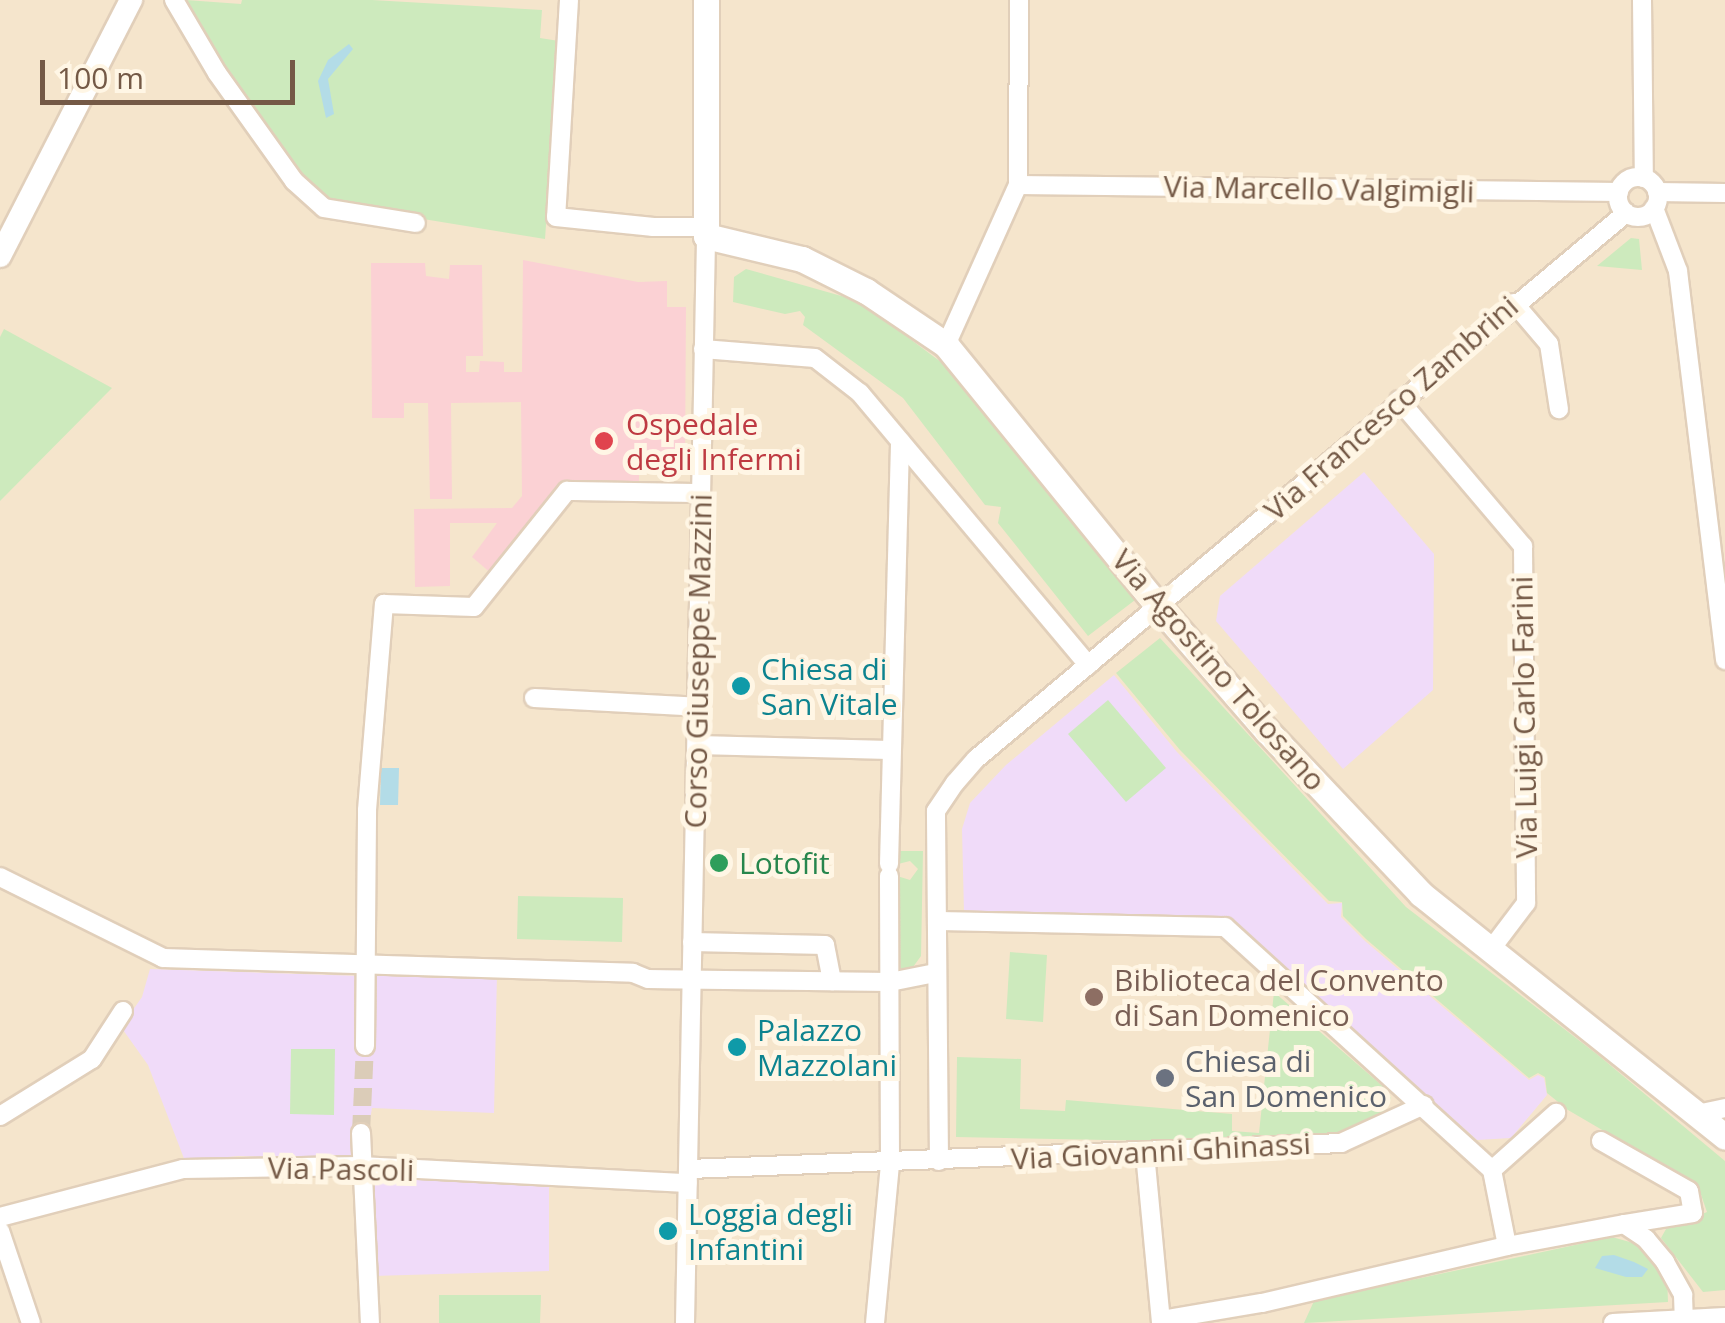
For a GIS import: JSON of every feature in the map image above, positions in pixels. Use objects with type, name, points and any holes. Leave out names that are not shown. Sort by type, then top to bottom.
[{"type":"main road","name":"Corso Giuseppe Mazzini","points":[[706,0],[706,232]]},
{"type":"main road","name":"Via Agostino Tolosano","points":[[706,232],[802,259],[866,291],[946,345],[1160,608],[1267,731],[1421,894],[1725,1137]]},
{"type":"street","points":[[174,0],[217,74],[294,181],[324,208],[416,223]]},
{"type":"street","points":[[568,0],[556,217],[706,232]]},
{"type":"street","points":[[946,345],[1018,185],[1019,0]]},
{"type":"street","points":[[1642,0],[1652,193],[1678,271],[1725,660]]},
{"type":"street","points":[[0,256],[134,5]]},
{"type":"street","name":"Via Marcello Valgimigli","points":[[1018,185],[1619,192],[1626,181],[1652,193]]},
{"type":"street","points":[[1619,192],[1626,213],[1638,217],[1652,193]]},
{"type":"street","points":[[1652,193],[1725,193]]},
{"type":"street","name":"Via Francesco Zambrini","points":[[939,1161],[936,810],[976,758],[1160,608],[1399,400],[1626,213]]},
{"type":"street","name":"Corso Giuseppe Mazzini","points":[[685,1323],[706,232]]},
{"type":"street","points":[[1514,303],[1549,344],[1559,409]]},
{"type":"street","points":[[703,349],[815,358],[860,393],[1088,665]]},
{"type":"street","name":"Via Luigi Carlo Farini","points":[[1399,400],[1523,546],[1526,903],[1492,948]]},
{"type":"street","points":[[875,1323],[890,1163],[890,750],[900,441]]},
{"type":"street","points":[[365,1046],[367,810],[384,604],[474,607],[568,490],[701,493]]},
{"type":"street","points":[[534,698],[698,706]]},
{"type":"street","points":[[698,745],[890,750]]},
{"type":"street","points":[[0,877],[163,958],[832,981],[890,982],[935,973]]},
{"type":"street","points":[[936,921],[1225,928],[1492,1170],[1507,1246]]},
{"type":"street","points":[[692,942],[825,945],[832,981]]},
{"type":"street","points":[[0,1116],[92,1058],[123,1011]]},
{"type":"street","name":"Via Giovanni Ghinassi","points":[[890,1163],[1341,1144],[1424,1105]]},
{"type":"street","points":[[1697,1114],[1725,1108]]},
{"type":"street","points":[[1492,1170],[1556,1113]]},
{"type":"street","points":[[361,1133],[370,1323]]},
{"type":"street","points":[[1145,1153],[1161,1322],[1262,1303],[1507,1246],[1693,1213],[1689,1191],[1601,1141]]},
{"type":"street","name":"Via Pascoli","points":[[0,1217],[183,1169],[360,1166],[688,1176],[890,1163]]},
{"type":"street","points":[[1624,1224],[1646,1239],[1666,1262],[1683,1294],[1684,1321]]},
{"type":"street","points":[[0,1231],[31,1323]]},
{"type":"street","points":[[1613,1323],[1725,1317]]},
{"type":"shaded area","points":[[0,0],[1725,0],[1725,1323],[0,1323]]},
{"type":"shaded area","name":"Ospedale degli Infermi","points":[[523,260],[638,282],[667,281],[667,307],[686,307],[685,464],[639,465],[639,485],[564,487],[492,574],[472,557],[497,523],[450,523],[450,586],[415,587],[414,509],[512,508],[522,496],[521,402],[451,403],[452,499],[430,499],[428,403],[404,403],[404,418],[372,418],[371,263],[425,263],[426,276],[449,279],[450,265],[482,265],[483,356],[466,356],[466,372],[479,372],[480,361],[504,362],[504,372],[522,372]]},
{"type":"shaded area","points":[[1364,472],[1434,554],[1433,690],[1343,769],[1216,621],[1220,596]]},
{"type":"shaded area","points":[[1114,675],[1177,752],[1328,904],[1342,903],[1341,917],[1365,941],[1529,1080],[1538,1075],[1544,1078],[1547,1095],[1511,1138],[1477,1140],[1231,922],[964,913],[962,829],[970,803],[1006,765]]},
{"type":"shaded area","points":[[150,969],[361,976],[497,974],[494,1113],[372,1108],[368,1131],[354,1159],[238,1156],[185,1161],[148,1065],[121,1027],[142,997]]},
{"type":"shaded area","points":[[370,1175],[549,1181],[549,1271],[372,1276]]},
{"type":"green space","points":[[242,0],[372,0],[542,10],[540,38],[559,41],[545,239],[326,203],[301,177],[222,72],[183,2],[241,4]]},
{"type":"green space","points":[[1631,238],[1639,239],[1642,270],[1597,266]]},
{"type":"green space","points":[[746,269],[859,301],[945,365],[1135,600],[1088,636],[998,523],[1001,507],[985,505],[903,398],[803,325],[805,317],[800,311],[785,314],[733,302],[734,277]]},
{"type":"green space","points":[[4,329],[112,388],[0,501],[0,337]]},
{"type":"green space","points":[[1160,638],[1406,907],[1598,1055],[1725,1161],[1725,1290],[1703,1292],[1661,1238],[1666,1229],[1707,1212],[1698,1186],[1568,1110],[1547,1093],[1545,1077],[1538,1073],[1529,1078],[1366,939],[1343,916],[1342,902],[1329,901],[1180,750],[1116,673]]},
{"type":"green space","points":[[1108,700],[1166,768],[1126,802],[1068,734]]},
{"type":"green space","points":[[894,851],[923,851],[921,956],[913,967],[895,975],[894,875],[910,880],[918,869],[910,861],[894,865]]},
{"type":"green space","points":[[518,896],[623,898],[622,942],[517,939]]},
{"type":"green space","points":[[1010,952],[1047,955],[1043,1022],[1006,1019]]},
{"type":"green space","points":[[1274,992],[1386,1089],[1391,1098],[1381,1118],[1339,1136],[1264,1143],[956,1137],[957,1057],[1021,1059],[1020,1109],[1065,1111],[1066,1100],[1232,1114],[1232,1131],[1259,1133]]},
{"type":"green space","points":[[291,1049],[335,1049],[334,1115],[290,1114]]},
{"type":"green space","points":[[1612,1237],[1644,1246],[1667,1277],[1668,1302],[1304,1323],[1314,1301]]},
{"type":"green space","points":[[439,1295],[541,1295],[540,1323],[439,1323]]},
{"type":"water","points":[[349,44],[353,49],[328,79],[334,114],[326,118],[318,81],[328,60]]},
{"type":"water","points":[[381,768],[399,768],[398,805],[380,805]]},
{"type":"water","points":[[1614,1255],[1648,1269],[1642,1277],[1626,1277],[1595,1268],[1602,1256]]},
{"type":"tunnel","points":[[361,1133],[365,1046]]},
{"type":"place","name":"Ospedale degli Infermi","points":[[604,441]]},
{"type":"place","name":"Chiesa di San Vitale","points":[[741,686]]},
{"type":"place","name":"Lotofit","points":[[719,863]]},
{"type":"place","name":"Biblioteca del Convento di San Domenico","points":[[1094,997]]},
{"type":"place","name":"Palazzo Mazzolani","points":[[737,1047]]},
{"type":"place","name":"Chiesa di San Domenico","points":[[1165,1078]]},
{"type":"place","name":"Loggia degli Infantini","points":[[668,1231]]}]
